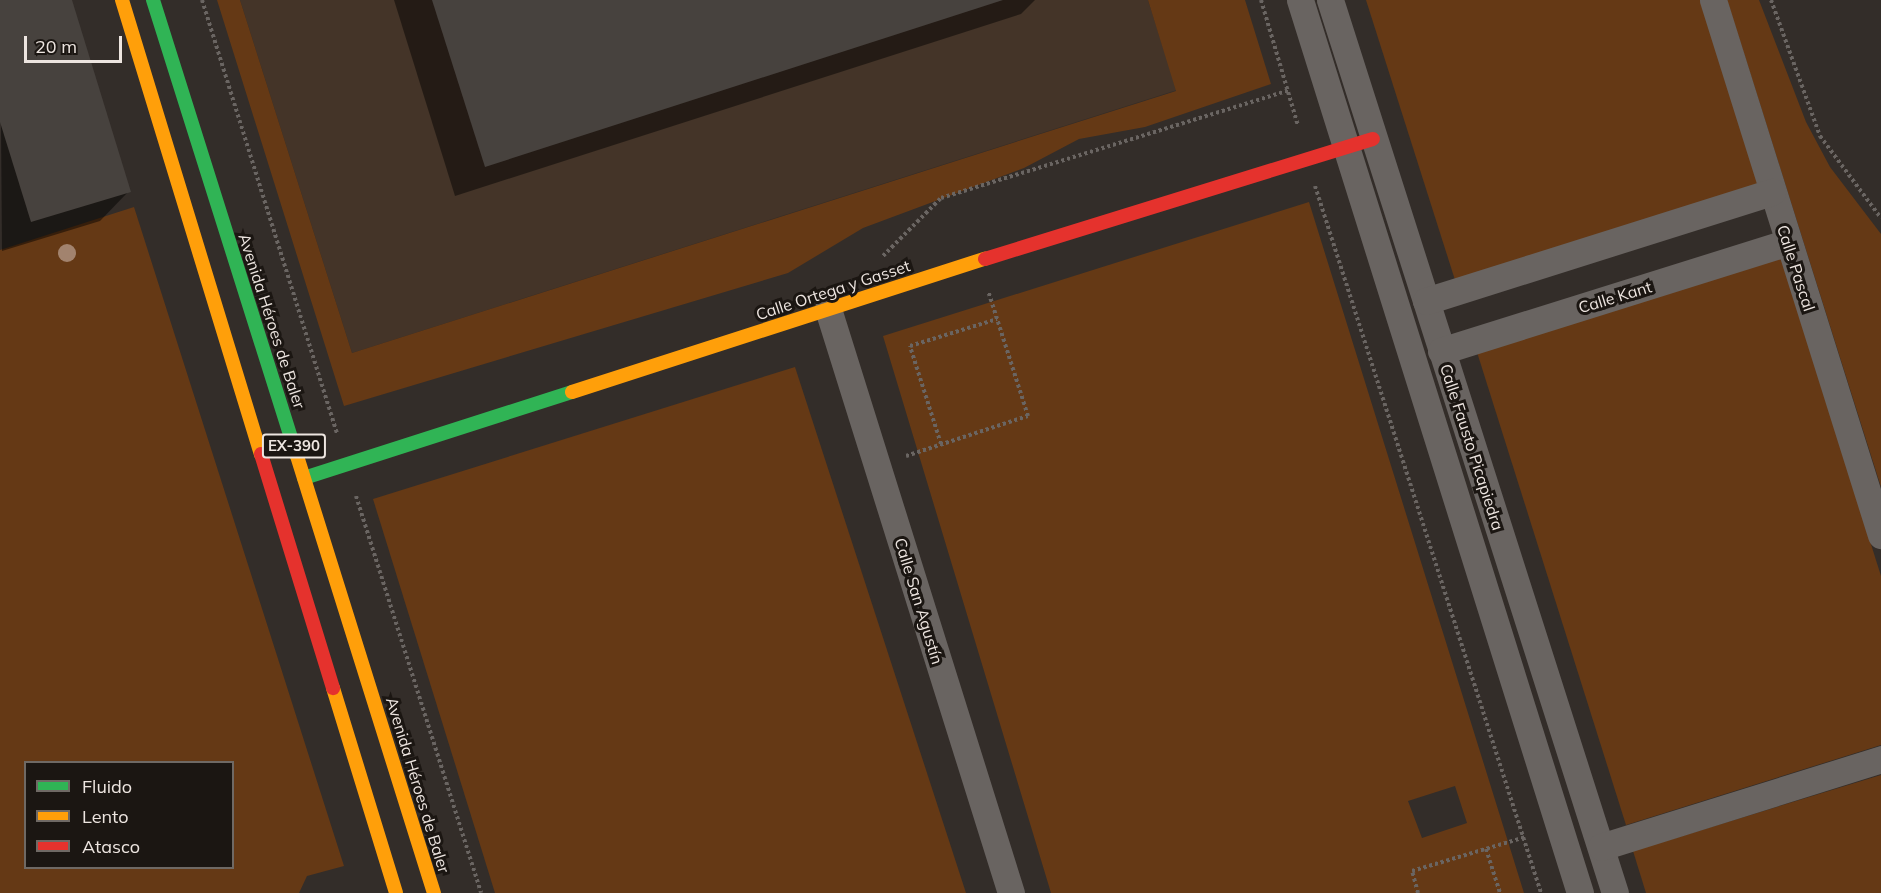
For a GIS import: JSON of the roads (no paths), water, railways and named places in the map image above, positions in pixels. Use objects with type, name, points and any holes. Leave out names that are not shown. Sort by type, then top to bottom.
[{"type":"main road","name":"EX-390","points":[[122,0],[396,893]]},
{"type":"main road","name":"Avenida Héroes de Baler","points":[[153,0],[434,893]]},
{"type":"main road","name":"Calle Ortega y Gasset","points":[[304,478],[1291,160],[1373,139]]},
{"type":"street","name":"Calle Fausto Picapiedra","points":[[1300,0],[1343,146],[1580,893]]},
{"type":"street","name":"Calle Fausto Picapiedra","points":[[1330,0],[1615,893]]},
{"type":"street","name":"Calle Pascal","points":[[1713,0],[1881,535]]},
{"type":"street","points":[[1426,301],[1772,192]]},
{"type":"street","name":"Calle Kant","points":[[1442,351],[1788,242]]},
{"type":"street","name":"Calle San Agustín","points":[[828,309],[1011,893]]},
{"type":"street","points":[[1601,848],[1881,759]]}]
